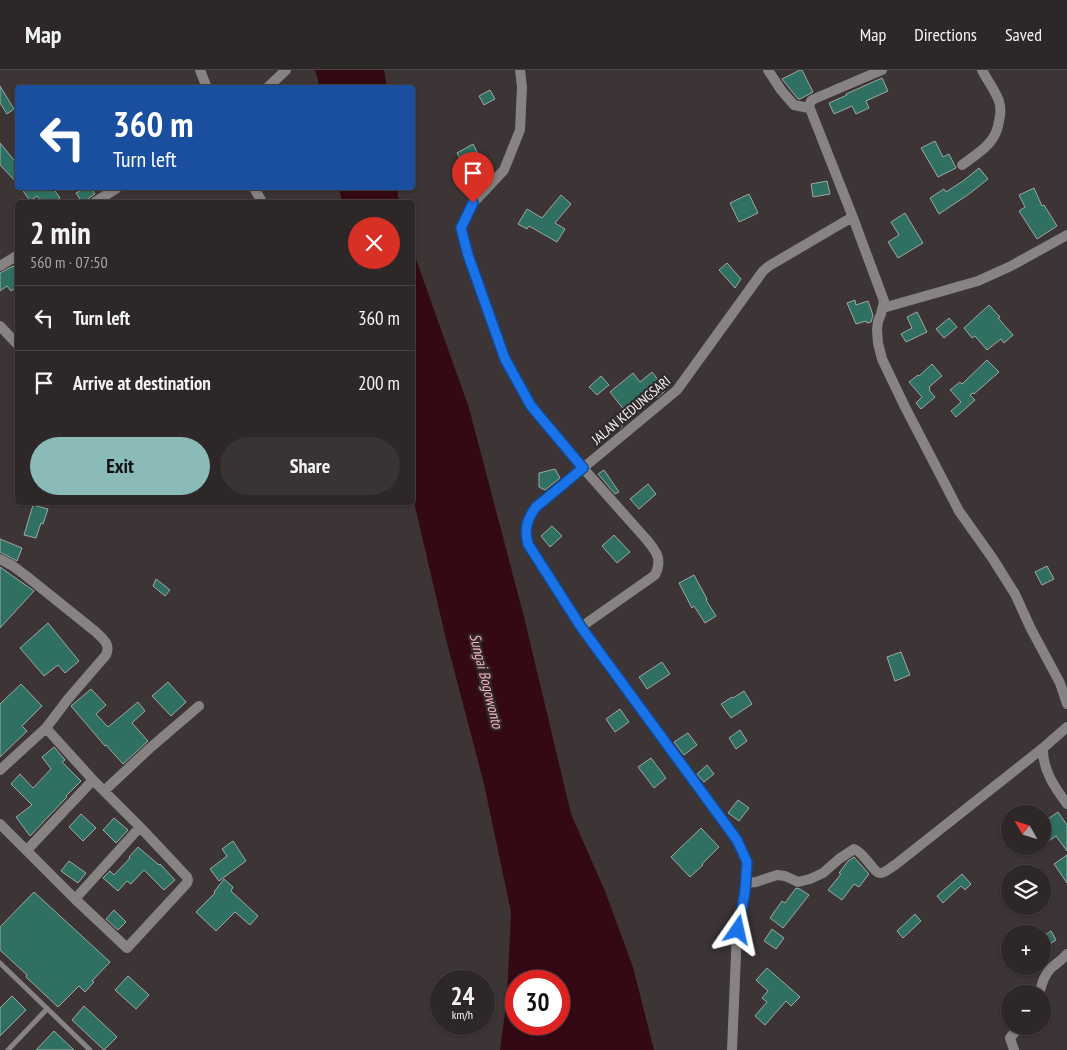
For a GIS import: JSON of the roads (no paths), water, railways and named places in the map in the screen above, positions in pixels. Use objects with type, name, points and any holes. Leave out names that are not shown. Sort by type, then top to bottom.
[{"type":"street","points":[[200,70],[206,85]]},
{"type":"street","points":[[270,85],[286,70]]},
{"type":"street","points":[[520,70],[522,87],[520,130],[504,170],[473,203],[461,228],[468,255],[505,359],[531,406],[646,539],[659,560],[655,575],[581,627]]},
{"type":"street","points":[[768,70],[794,105],[809,106]]},
{"type":"street","points":[[809,106],[814,100],[882,70]]},
{"type":"street","points":[[962,165],[990,143],[999,125],[999,100],[982,70]]},
{"type":"street","points":[[809,106],[884,301],[876,330],[882,359],[959,511],[1015,594],[1031,630],[1060,683],[1067,704]]},
{"type":"street","points":[[98,200],[115,190]]},
{"type":"street","name":"JALAN KEDUNGSARI","points":[[732,1050],[738,930],[746,883],[747,862],[737,840],[581,627],[528,544],[526,538],[528,518],[536,507],[677,390],[762,271],[852,216]]},
{"type":"street","points":[[883,308],[978,281],[1012,266],[1067,235]]},
{"type":"street","points":[[0,266],[15,257]]},
{"type":"street","points":[[0,326],[15,343]]},
{"type":"street","points":[[0,559],[13,566],[96,632],[108,646],[106,655],[46,728],[0,770]]},
{"type":"street","points":[[104,792],[150,748],[199,706]]},
{"type":"street","points":[[746,883],[778,875],[798,882],[810,879],[823,873],[854,849],[864,856],[876,871],[882,873],[1043,748],[1067,727]]},
{"type":"street","points":[[0,824],[127,948],[188,881],[140,827],[104,792],[46,728]]},
{"type":"street","points":[[1043,748],[1043,756],[1050,778],[1067,804]]},
{"type":"street","points":[[27,850],[93,780]]},
{"type":"street","points":[[75,899],[140,827]]},
{"type":"street","points":[[1042,985],[1044,977],[1051,968],[1067,954]]},
{"type":"street","points":[[1012,1035],[1010,1038],[1014,1050]]},
{"type":"lane","points":[[0,964],[90,1050]]},
{"type":"lane","points":[[8,1050],[47,1009]]},
{"type":"water","points":[[315,70],[384,70],[387,85],[319,85]]},
{"type":"water","points":[[339,190],[397,190],[399,200],[342,200]]},
{"type":"water","name":"Sungai Bogowonto","points":[[415,256],[469,408],[524,617],[571,814],[605,891],[633,967],[654,1050],[500,1050],[505,1013],[505,1035],[570,1035],[570,970],[508,970],[511,912],[484,784],[446,639],[415,505]]}]
